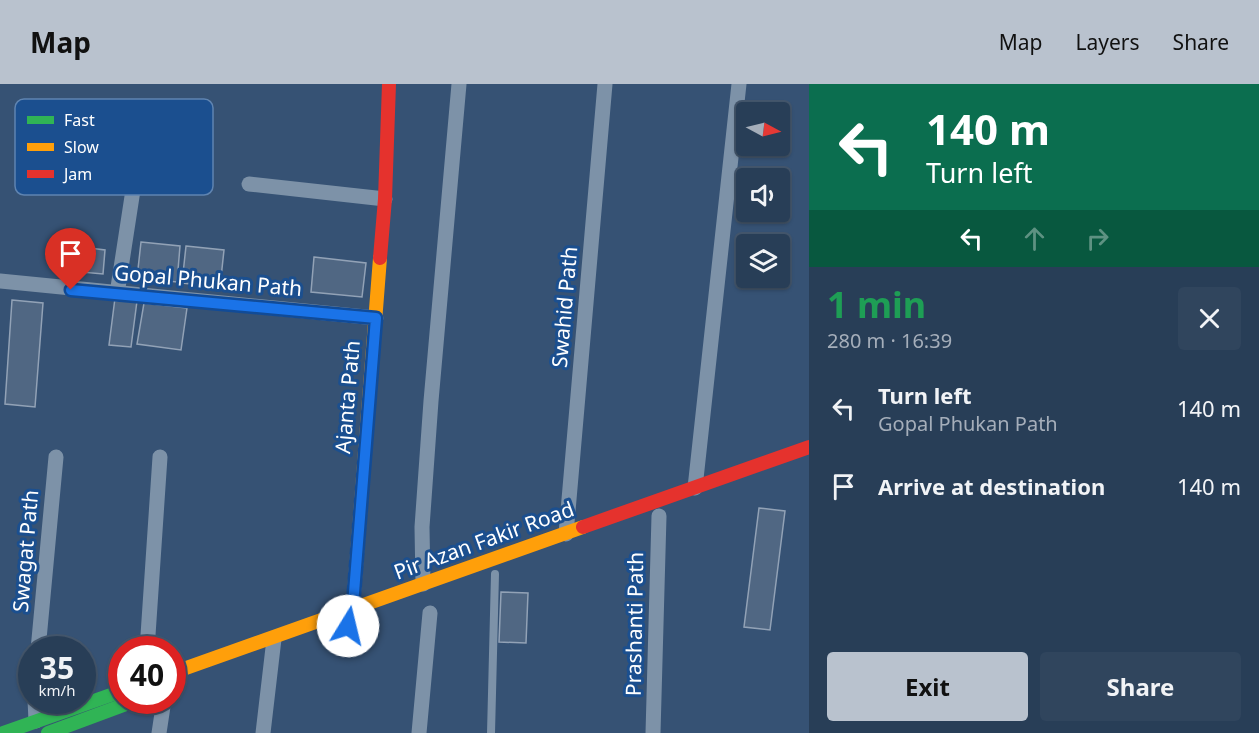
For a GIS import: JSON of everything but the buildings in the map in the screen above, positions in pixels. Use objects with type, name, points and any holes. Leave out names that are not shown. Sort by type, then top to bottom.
[{"type":"main road","name":"Ajanta Path","points":[[350,619],[385,199],[389,84]]},
{"type":"main road","name":"Pir Azan Fakir Road","points":[[186,670],[273,649],[350,619],[423,584],[809,447]]},
{"type":"main road","points":[[3,733],[108,696]]},
{"type":"main road","points":[[48,733],[108,711]]},
{"type":"street","points":[[423,584],[422,528],[459,84]]},
{"type":"street","name":"Swahid Path","points":[[566,534],[605,84]]},
{"type":"street","points":[[695,488],[739,84]]},
{"type":"street","points":[[249,184],[385,199]]},
{"type":"street","points":[[117,294],[132,195]]},
{"type":"street","name":"Gopal Phukan Path","points":[[0,281],[376,318]]},
{"type":"street","name":"Swagat Path","points":[[39,636],[56,457]]},
{"type":"street","points":[[148,636],[160,457]]},
{"type":"street","name":"Prashanti Path","points":[[653,733],[659,516]]},
{"type":"street","points":[[419,733],[430,613]]},
{"type":"street","points":[[263,733],[273,649]]},
{"type":"street","points":[[36,714],[36,721]]},
{"type":"street","points":[[159,733],[162,714]]},
{"type":"lane","points":[[492,733],[495,574]]},
{"type":"traffic: fast","points":[[3,733],[108,696]]},
{"type":"traffic: fast","points":[[48,733],[108,711]]},
{"type":"traffic: slow","points":[[349,621],[349,612],[353,605],[380,258]]},
{"type":"traffic: slow","points":[[186,668],[583,527]]},
{"type":"traffic: jam","points":[[380,258],[385,199],[389,84]]},
{"type":"traffic: jam","points":[[583,527],[809,447]]},
{"type":"route","points":[[71,290],[376,318],[353,605],[349,612],[348,626]]}]
